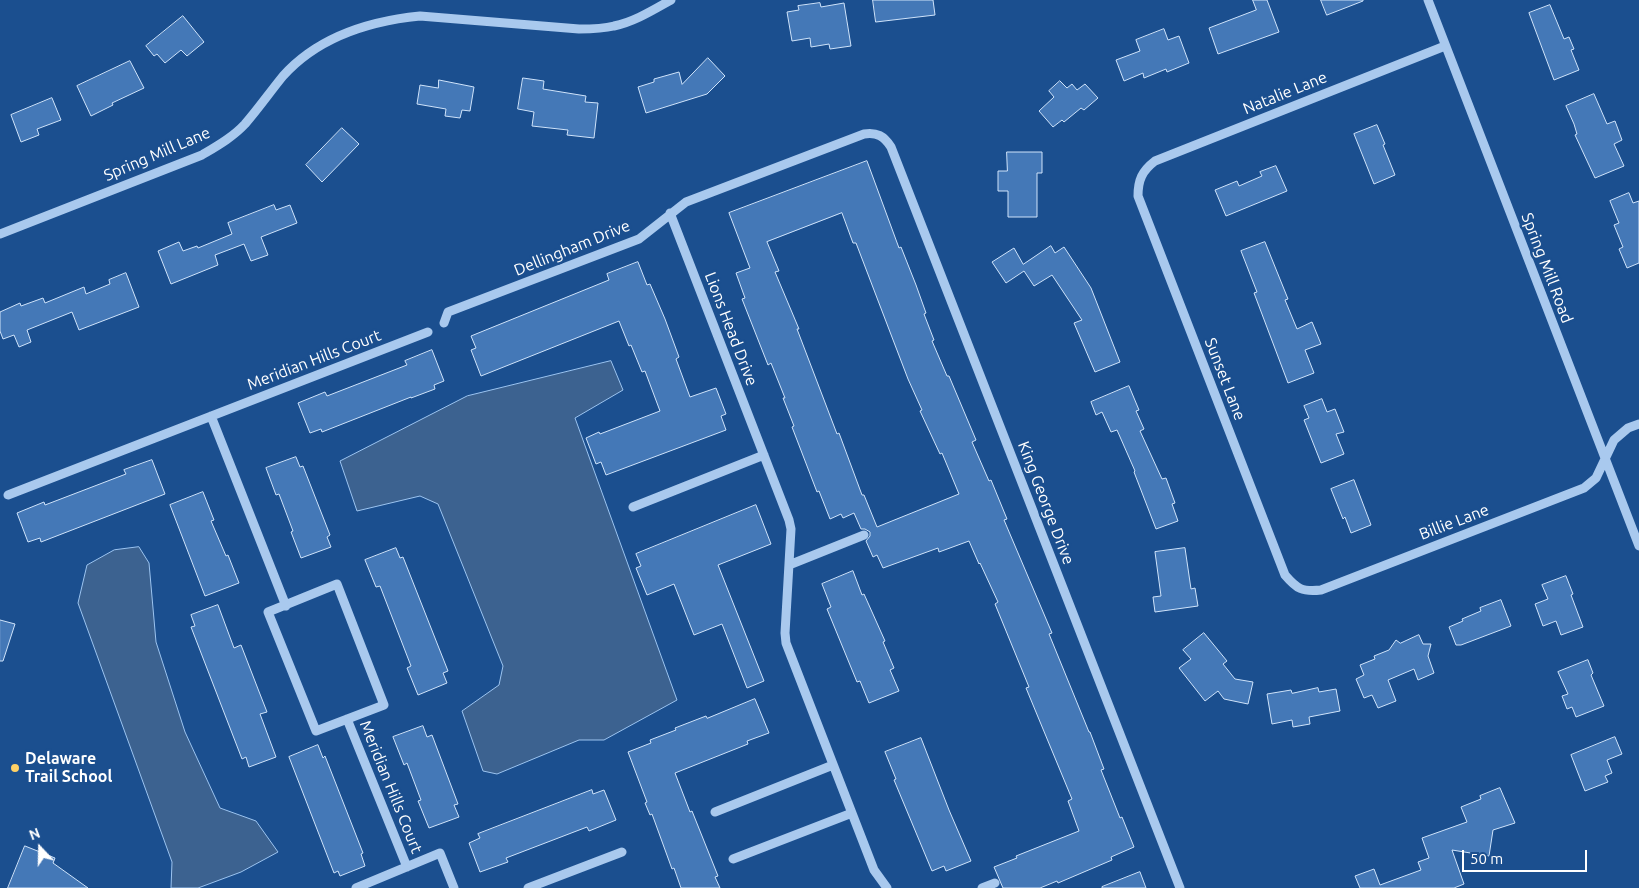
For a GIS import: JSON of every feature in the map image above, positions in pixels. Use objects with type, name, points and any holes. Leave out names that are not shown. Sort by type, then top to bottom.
[{"type":"street","name":"Spring Mill Lane","points":[[0,234],[202,155],[221,144],[244,125],[284,75],[302,59],[339,36],[364,26],[420,16],[579,30],[603,28],[616,26],[639,18],[671,0]]},
{"type":"street","name":"Spring Mill Road","points":[[1428,0],[1639,546]]},
{"type":"street","name":"Natalie Lane","points":[[1142,175],[1146,168],[1155,161],[1445,46]]},
{"type":"street","name":"Dellingham Drive","points":[[444,323],[448,312],[639,238],[686,202],[864,134],[878,134]]},
{"type":"street","name":"King George Drive","points":[[878,134],[891,147],[1180,888]]},
{"type":"street","name":"Sunset Lane","points":[[1142,175],[1138,182],[1138,196],[1285,575],[1299,589]]},
{"type":"street","name":"Lions Head Drive","points":[[670,213],[789,520],[791,529],[784,634],[786,643],[874,870],[887,888]]},
{"type":"street","name":"Meridian Hills Court","points":[[8,495],[428,332]]},
{"type":"street","points":[[211,416],[286,606]]},
{"type":"street","name":"Billie Lane","points":[[1299,589],[1309,592],[1321,590],[1584,488],[1596,478],[1614,440],[1628,428],[1639,424]]},
{"type":"street","points":[[634,507],[764,456]]},
{"type":"street","points":[[789,565],[864,535]]},
{"type":"street","name":"Meridian Hills Court","points":[[337,584],[384,706],[347,719],[316,731],[268,612],[337,584]]},
{"type":"street","name":"Meridian Hills Court","points":[[347,719],[407,867]]},
{"type":"street","points":[[715,812],[834,765]]},
{"type":"street","points":[[733,859],[852,813]]},
{"type":"street","points":[[528,888],[622,852]]},
{"type":"street","name":"Meridian Hills Court","points":[[356,888],[440,853],[454,888]]},
{"type":"street","points":[[982,888],[995,883]]},
{"type":"water","points":[[611,361],[623,390],[575,418],[677,700],[604,740],[579,740],[497,774],[483,771],[462,711],[499,685],[503,666],[438,504],[420,496],[357,511],[340,461],[467,396]]},
{"type":"water","points":[[139,547],[149,563],[156,642],[185,732],[220,808],[256,821],[278,852],[241,872],[198,888],[171,888],[172,862],[78,603],[87,565],[114,550]]},
{"type":"building","points":[[873,0],[933,0],[935,15],[876,22]]},
{"type":"building","points":[[1253,0],[1267,0],[1279,32],[1218,54],[1209,28],[1256,10]]},
{"type":"building","points":[[1321,0],[1363,0],[1363,1],[1327,15]]},
{"type":"building","points":[[820,3],[821,7],[844,3],[851,46],[830,49],[829,44],[811,47],[810,38],[792,41],[787,12],[799,10],[798,6]]},
{"type":"building","points":[[1550,5],[1564,39],[1569,37],[1574,49],[1571,50],[1579,70],[1554,80],[1529,13]]},
{"type":"building","points":[[183,16],[204,42],[187,56],[181,50],[165,63],[157,54],[154,56],[146,46]]},
{"type":"building","points":[[1164,29],[1168,40],[1179,36],[1189,63],[1167,72],[1166,69],[1144,78],[1143,73],[1124,81],[1116,60],[1140,51],[1136,40]]},
{"type":"building","points":[[708,58],[725,76],[707,94],[646,113],[638,87],[654,82],[654,79],[679,72],[682,84]]},
{"type":"building","points":[[130,61],[144,88],[112,103],[113,105],[91,116],[77,86]]},
{"type":"building","points":[[523,78],[544,81],[543,89],[586,96],[585,102],[598,103],[594,138],[567,135],[568,130],[532,126],[534,112],[518,109]]},
{"type":"building","points":[[439,80],[474,87],[470,111],[462,110],[460,118],[445,116],[446,109],[417,104],[420,85],[438,88]]},
{"type":"building","points":[[1060,81],[1067,88],[1072,84],[1077,90],[1085,84],[1098,98],[1084,110],[1081,108],[1064,122],[1062,120],[1053,127],[1039,111],[1054,97],[1049,91]]},
{"type":"building","points":[[1594,94],[1607,124],[1615,121],[1622,140],[1614,144],[1624,166],[1595,178],[1575,135],[1577,134],[1574,124],[1566,106]]},
{"type":"building","points":[[52,98],[61,120],[37,129],[39,135],[21,142],[11,115]]},
{"type":"building","points":[[1377,125],[1395,175],[1374,184],[1354,134]]},
{"type":"building","points":[[342,128],[359,144],[322,182],[306,165]]},
{"type":"building","points":[[1007,152],[1042,152],[1042,173],[1037,173],[1037,217],[1008,217],[1008,191],[998,191],[998,171],[1007,171]]},
{"type":"building","points":[[867,161],[899,248],[901,247],[916,285],[934,340],[932,341],[976,440],[972,442],[989,481],[991,480],[1007,519],[1004,520],[1052,633],[1049,634],[1104,769],[1101,770],[1134,847],[1111,857],[1112,860],[1058,883],[1057,881],[1040,888],[1003,888],[994,867],[1017,858],[1016,856],[1079,831],[1068,801],[1072,799],[1026,688],[1029,687],[995,604],[998,602],[969,541],[939,552],[938,548],[883,568],[877,555],[873,557],[866,541],[870,536],[870,532],[861,529],[854,513],[843,518],[841,514],[830,519],[819,491],[817,492],[792,427],[794,426],[783,398],[785,398],[771,363],[768,365],[742,299],[745,298],[736,273],[750,268],[729,213]],"holes":[[[842,213],[853,243],[856,243],[908,379],[922,410],[920,411],[940,454],[942,453],[959,494],[877,527],[864,495],[862,495],[839,433],[837,434],[797,329],[799,329],[775,272],[779,271],[767,242]]]},
{"type":"building","points":[[1276,166],[1287,191],[1226,216],[1215,190],[1237,181],[1239,186],[1262,176],[1260,172]]},
{"type":"building","points":[[1629,193],[1633,203],[1639,201],[1639,263],[1627,268],[1619,249],[1623,247],[1614,225],[1619,223],[1610,201]]},
{"type":"building","points":[[274,205],[276,210],[290,205],[297,223],[261,237],[268,255],[251,261],[244,244],[215,255],[218,265],[171,284],[158,251],[179,242],[183,251],[197,246],[198,248],[232,234],[228,223]]},
{"type":"building","points":[[1265,242],[1288,299],[1285,300],[1297,329],[1312,322],[1321,344],[1305,350],[1314,373],[1288,383],[1254,293],[1257,292],[1241,251]]},
{"type":"building","points":[[1051,246],[1055,253],[1064,247],[1091,288],[1120,362],[1095,372],[1074,323],[1082,320],[1052,275],[1034,286],[1024,271],[1006,283],[992,262],[1014,248],[1023,264]]},
{"type":"building","points":[[638,262],[647,285],[650,284],[665,319],[679,357],[676,359],[690,397],[716,388],[726,414],[721,416],[726,430],[606,475],[601,462],[596,464],[586,438],[660,411],[645,371],[642,372],[619,321],[481,376],[471,350],[476,348],[471,336],[609,280],[607,274]]},
{"type":"building","points":[[126,273],[139,307],[79,330],[72,312],[27,330],[31,342],[19,347],[14,335],[3,339],[0,331],[0,312],[20,303],[21,306],[43,298],[45,303],[84,287],[86,294],[110,284],[109,280]]},
{"type":"building","points":[[432,350],[444,381],[434,385],[435,389],[322,432],[321,429],[310,433],[298,403],[325,392],[327,396],[407,365],[405,361]]},
{"type":"building","points":[[1129,386],[1139,410],[1136,411],[1144,429],[1140,431],[1162,479],[1166,478],[1175,503],[1172,504],[1178,521],[1156,529],[1135,471],[1117,430],[1111,432],[1102,412],[1096,415],[1091,402]]},
{"type":"building","points":[[1322,399],[1327,412],[1335,409],[1344,432],[1336,434],[1344,454],[1321,463],[1304,420],[1309,418],[1304,406]]},
{"type":"building","points":[[296,457],[300,467],[303,466],[330,535],[327,537],[331,547],[301,558],[279,494],[276,495],[266,468]]},
{"type":"building","points":[[152,460],[165,494],[41,542],[40,538],[28,542],[17,513],[44,502],[45,505],[126,474],[124,470]]},
{"type":"building","points":[[1354,480],[1371,525],[1351,533],[1331,489]]},
{"type":"building","points":[[203,492],[214,520],[211,521],[239,583],[205,596],[170,505]]},
{"type":"building","points":[[756,505],[771,544],[718,565],[764,681],[747,688],[722,624],[694,635],[674,584],[647,595],[636,568],[641,566],[636,554]]},
{"type":"building","points":[[396,548],[400,558],[403,557],[448,671],[443,673],[447,683],[418,695],[407,668],[411,666],[380,586],[376,587],[365,560]]},
{"type":"building","points":[[1185,548],[1191,589],[1195,588],[1198,606],[1155,612],[1153,597],[1161,596],[1155,552]]},
{"type":"building","points":[[853,571],[862,595],[864,594],[885,641],[883,642],[894,668],[890,670],[899,691],[869,703],[860,681],[857,682],[827,609],[831,607],[822,584]]},
{"type":"building","points":[[1566,576],[1583,627],[1561,635],[1556,621],[1543,626],[1535,604],[1548,599],[1542,585]]},
{"type":"building","points":[[1501,600],[1511,626],[1461,645],[1456,645],[1449,627],[1481,611],[1480,608]]},
{"type":"building","points":[[218,605],[234,648],[241,645],[267,712],[260,714],[276,757],[249,767],[246,757],[242,759],[191,627],[195,626],[191,615]]},
{"type":"building","points":[[0,620],[15,624],[3,661],[0,661]]},
{"type":"building","points":[[1204,633],[1227,661],[1223,664],[1235,679],[1253,682],[1248,704],[1224,699],[1218,691],[1205,701],[1179,668],[1191,659],[1183,650]]},
{"type":"building","points":[[1419,635],[1423,644],[1431,644],[1428,656],[1434,673],[1418,680],[1414,669],[1388,680],[1396,701],[1378,708],[1372,695],[1364,698],[1356,679],[1364,675],[1360,665],[1375,659],[1374,656],[1389,650],[1396,640],[1400,643]]},
{"type":"building","points":[[1588,660],[1593,673],[1591,675],[1604,706],[1576,717],[1572,707],[1567,709],[1562,696],[1568,694],[1558,672]]},
{"type":"building","points":[[1318,688],[1319,692],[1336,689],[1340,711],[1309,717],[1310,724],[1293,727],[1292,720],[1272,724],[1267,694],[1291,690],[1292,693]]},
{"type":"building","points":[[755,699],[769,733],[747,741],[748,744],[675,773],[718,876],[715,877],[720,888],[681,888],[652,814],[650,815],[645,803],[647,802],[628,752],[651,743],[650,740],[676,730],[675,728],[706,716],[707,718]]},
{"type":"building","points":[[423,726],[427,737],[432,735],[458,804],[454,805],[459,817],[429,828],[418,801],[421,800],[407,763],[404,765],[393,737]]},
{"type":"building","points":[[1615,737],[1622,754],[1607,760],[1612,773],[1605,776],[1608,782],[1585,791],[1571,755]]},
{"type":"building","points":[[921,738],[971,861],[946,871],[944,866],[932,871],[894,780],[896,779],[885,752]]},
{"type":"building","points":[[318,745],[323,758],[325,756],[363,853],[361,854],[365,866],[340,876],[338,871],[334,873],[289,757]]},
{"type":"building","points":[[1500,788],[1515,823],[1493,830],[1489,856],[1452,850],[1464,884],[1454,888],[1360,888],[1355,876],[1374,869],[1380,885],[1421,870],[1418,862],[1429,858],[1422,838],[1467,822],[1461,807],[1481,799],[1480,796]]},
{"type":"building","points":[[592,790],[593,794],[604,790],[616,820],[589,831],[587,827],[506,858],[508,862],[480,872],[469,843],[480,838],[478,834]]},
{"type":"building","points":[[25,846],[55,858],[53,863],[88,888],[8,888]]},
{"type":"building","points":[[1140,872],[1146,888],[1102,888],[1102,887]]},
{"type":"place","name":"Delaware Trail School","points":[[15,768]]}]
